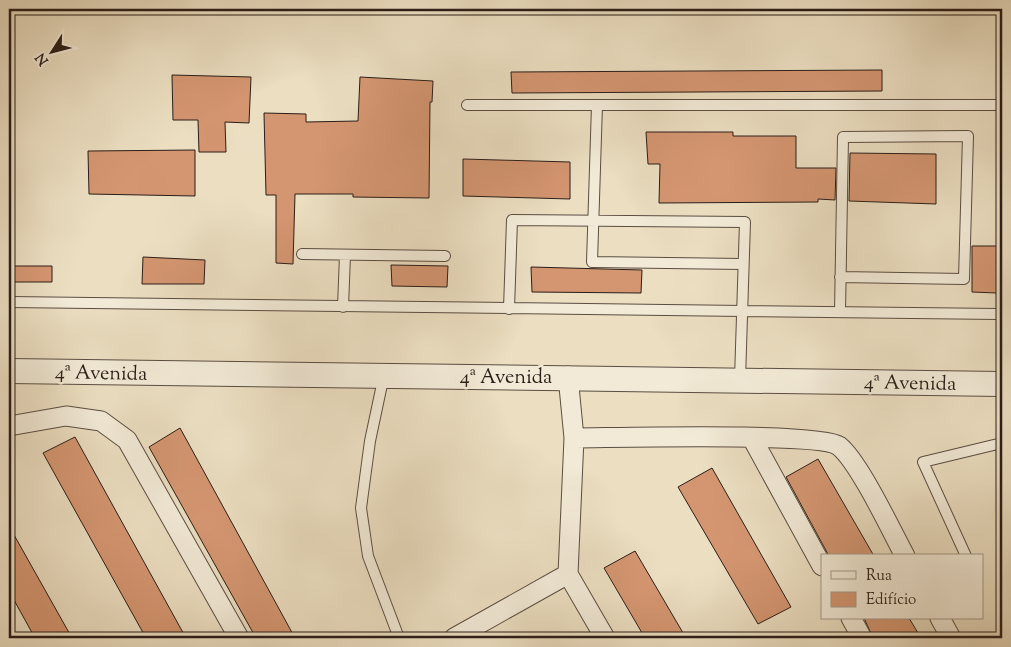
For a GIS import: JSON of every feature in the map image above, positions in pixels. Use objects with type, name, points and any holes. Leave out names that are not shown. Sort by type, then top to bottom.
[{"type":"street","name":"4ª Avenida","points":[[9,371],[568,376],[1002,384]]},
{"type":"street","points":[[568,376],[574,438],[568,574],[605,638]]},
{"type":"street","points":[[9,426],[66,416],[101,421],[127,440],[239,638]]},
{"type":"street","points":[[574,438],[752,438],[814,440],[838,445],[856,468],[904,554]]},
{"type":"street","points":[[752,438],[821,564]]},
{"type":"street","points":[[454,638],[568,574]]},
{"type":"street","points":[[852,620],[862,638]]},
{"type":"street","points":[[941,620],[951,638]]},
{"type":"lane","points":[[467,105],[1002,105]]},
{"type":"lane","points":[[597,105],[592,262],[743,264]]},
{"type":"lane","points":[[840,277],[964,279],[968,136],[843,137],[840,277],[840,312]]},
{"type":"lane","points":[[509,308],[512,220],[745,222],[740,379]]},
{"type":"lane","points":[[302,254],[445,256]]},
{"type":"lane","points":[[344,306],[345,255]]},
{"type":"lane","points":[[9,302],[999,314]]},
{"type":"lane","points":[[384,375],[370,441],[361,508],[368,556],[399,638]]},
{"type":"lane","points":[[965,554],[922,462],[1002,443]]},
{"type":"building","points":[[882,70],[882,91],[512,93],[511,72]]},
{"type":"building","points":[[172,75],[251,77],[249,123],[225,122],[226,152],[199,152],[198,120],[173,120]]},
{"type":"building","points":[[360,77],[433,81],[432,102],[430,102],[429,198],[353,197],[353,194],[295,194],[293,264],[276,263],[276,195],[266,195],[264,113],[306,114],[306,122],[358,121]]},
{"type":"building","points":[[646,132],[733,132],[733,136],[796,136],[796,168],[836,168],[835,200],[818,199],[818,202],[659,203],[660,164],[648,164]]},
{"type":"building","points":[[195,150],[195,196],[89,194],[88,151]]},
{"type":"building","points":[[850,153],[936,154],[936,204],[849,201]]},
{"type":"building","points":[[463,159],[570,162],[570,199],[463,196]]},
{"type":"building","points":[[972,246],[997,246],[997,293],[972,292]]},
{"type":"building","points":[[143,257],[205,260],[204,284],[142,284]]},
{"type":"building","points":[[391,265],[448,266],[447,287],[392,286]]},
{"type":"building","points":[[9,266],[52,266],[52,282],[9,282]]},
{"type":"building","points":[[531,267],[642,270],[641,293],[532,292]]},
{"type":"building","points":[[180,428],[295,638],[256,638],[149,447]]},
{"type":"building","points":[[75,437],[186,638],[146,638],[43,453]]},
{"type":"building","points":[[818,459],[873,554],[828,554],[786,477]]},
{"type":"building","points":[[712,468],[791,607],[758,624],[678,487]]},
{"type":"building","points":[[9,526],[72,638],[35,638],[9,591]]},
{"type":"building","points":[[635,551],[686,638],[645,638],[604,568]]},
{"type":"building","points":[[865,620],[910,620],[921,638],[873,638]]}]
